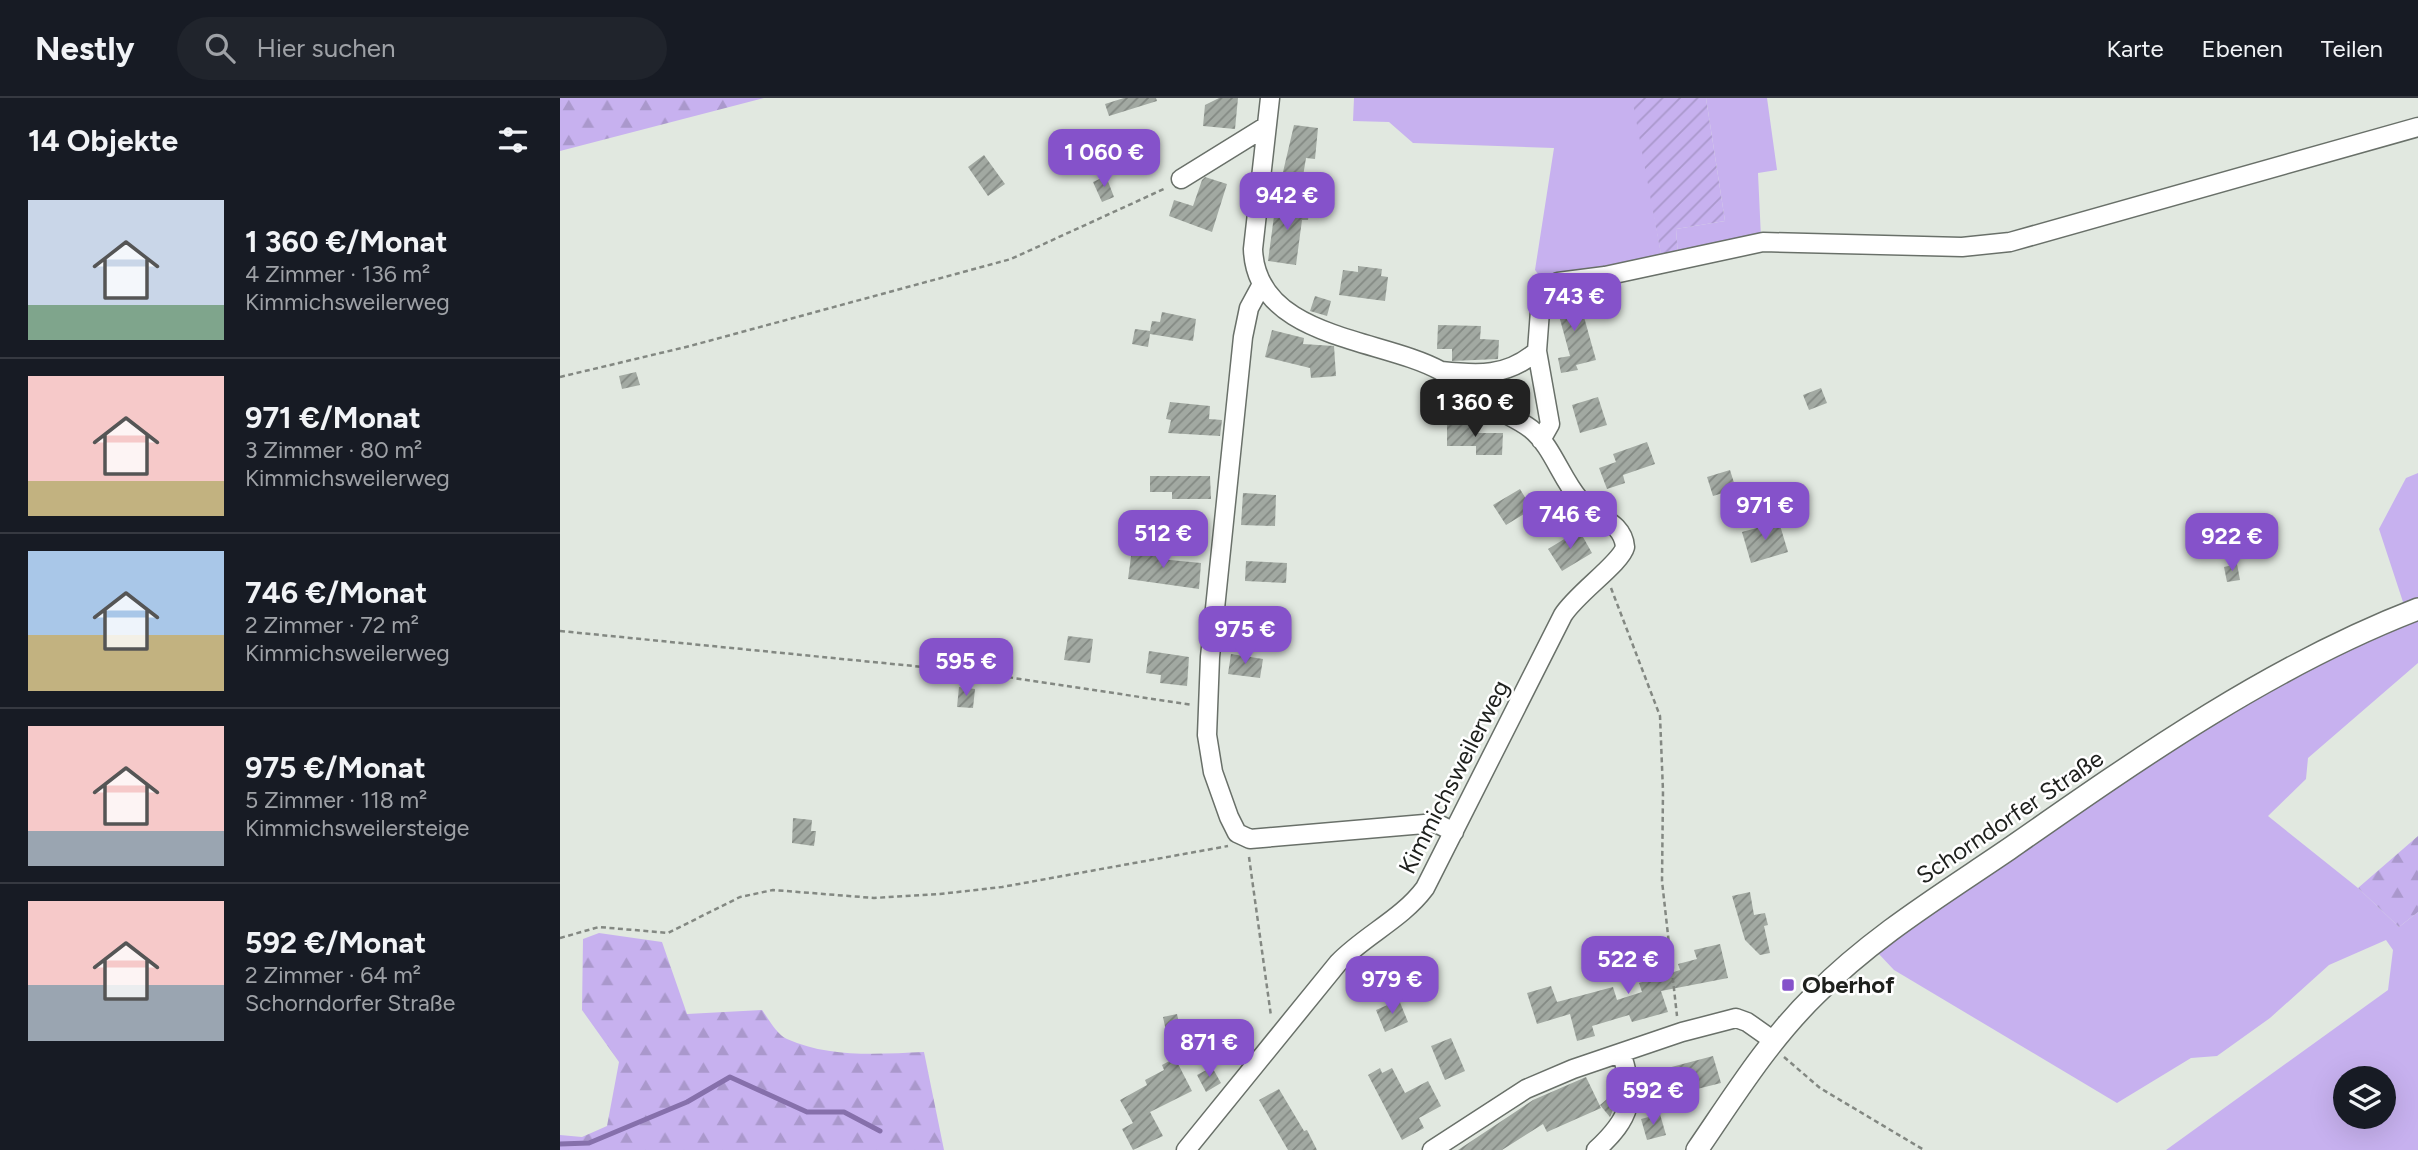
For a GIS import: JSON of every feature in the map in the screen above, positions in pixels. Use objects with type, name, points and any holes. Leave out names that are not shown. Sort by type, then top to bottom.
[{"type":"main road","name":"Schorndorfer Straße","points":[[1697,1150],[1774,1041],[1827,982],[1871,945],[2045,824],[2266,681],[2336,644],[2418,609]]},
{"type":"street","name":"Kimmichsweilerweg","points":[[1186,1150],[1346,955],[1420,895],[1563,615],[1578,594],[1622,556],[1623,538],[1615,526],[1580,500],[1531,429],[1486,404],[1441,371],[1295,317],[1273,301],[1255,267],[1253,249],[1270,98]]},
{"type":"street","points":[[1181,179],[1265,127]]},
{"type":"street","points":[[1541,440],[1550,424],[1537,351],[1541,303],[1549,287],[1563,280],[1630,271],[1763,242],[1954,247],[2010,242],[2418,127]]},
{"type":"street","points":[[1262,284],[1248,308],[1242,337],[1218,560],[1207,709],[1208,744],[1216,783],[1231,823],[1237,833],[1246,838],[1436,823],[1454,832]]},
{"type":"street","name":"Kimmichsweilerweg","points":[[1441,371],[1496,374],[1521,364],[1537,351]]},
{"type":"street","points":[[1432,1150],[1517,1094],[1573,1069],[1682,1032],[1736,1018],[1747,1022],[1774,1041]]},
{"type":"street","points":[[1596,1150],[1616,1129],[1629,1108],[1630,1083],[1621,1053]]},
{"type":"path","points":[[560,377],[701,343],[1010,258],[1140,201],[1181,179]]},
{"type":"path","points":[[1604,572],[1660,712],[1663,894],[1671,974],[1682,1032]]},
{"type":"path","points":[[560,631],[974,672],[1207,709]]},
{"type":"path","points":[[560,938],[599,926],[668,933],[740,897],[775,890],[882,898],[978,891],[1229,846],[1246,838],[1263,970],[1278,1040]]},
{"type":"path","points":[[1774,1041],[1788,1063],[1804,1076],[1924,1150]]},
{"type":"green space","points":[[560,98],[764,98],[560,151]]},
{"type":"green space","points":[[1354,98],[1634,98],[1662,260],[1545,283],[1535,270],[1554,148],[1413,143],[1389,122],[1353,121]]},
{"type":"green space","points":[[1632,98],[1706,98],[1725,221],[1676,229],[1678,256],[1662,260]]},
{"type":"green space","points":[[1706,98],[1767,98],[1777,170],[1758,173],[1761,238],[1678,256],[1676,229],[1725,221]]},
{"type":"green space","points":[[2418,473],[2418,600],[2404,605],[2379,529],[2406,478]]},
{"type":"green space","points":[[2418,617],[2418,663],[2308,758],[2306,779],[2268,816],[2358,888],[2399,927],[2418,912],[2418,1150],[2166,1150],[2388,990],[2393,950],[2386,940],[2329,965],[2270,1018],[2217,1056],[2191,1058],[2117,1103],[1894,970],[1877,952],[2102,795],[2284,680]]},
{"type":"green space","points":[[2418,836],[2418,912],[2399,927],[2358,888]]},
{"type":"green space","points":[[599,933],[662,942],[687,1014],[762,1010],[780,1034],[803,1045],[854,1053],[924,1052],[944,1150],[560,1150],[560,1135],[582,1137],[607,1126],[619,1062],[582,1010],[583,939]]},
{"type":"building","points":[[1124,98],[1156,98],[1157,101],[1109,116],[1105,104]]},
{"type":"building","points":[[1219,98],[1238,98],[1235,129],[1203,126],[1205,105]]},
{"type":"building","points":[[1294,125],[1318,128],[1315,159],[1306,158],[1303,176],[1283,172]]},
{"type":"building","points":[[1150,132],[1160,154],[1134,167],[1123,142]]},
{"type":"building","points":[[984,155],[1005,184],[988,196],[968,167]]},
{"type":"building","points":[[1106,176],[1114,197],[1102,202],[1093,182]]},
{"type":"building","points":[[1205,177],[1227,184],[1212,232],[1169,216],[1174,200],[1193,206]]},
{"type":"building","points":[[1276,201],[1310,205],[1308,220],[1302,220],[1296,265],[1268,261]]},
{"type":"building","points":[[1358,266],[1382,269],[1381,276],[1388,277],[1385,301],[1339,295],[1343,270],[1358,272]]},
{"type":"building","points":[[1577,292],[1596,360],[1576,365],[1578,370],[1561,373],[1558,358],[1570,356],[1555,301],[1557,297]]},
{"type":"building","points":[[1315,296],[1331,301],[1327,316],[1310,311]]},
{"type":"building","points":[[1162,312],[1196,319],[1193,341],[1150,334],[1148,347],[1132,344],[1135,329],[1150,331],[1152,321],[1160,322]]},
{"type":"building","points":[[1438,325],[1481,326],[1480,339],[1499,340],[1498,359],[1452,361],[1452,349],[1437,349]]},
{"type":"building","points":[[1272,330],[1304,338],[1303,344],[1334,346],[1336,376],[1311,378],[1310,368],[1265,357]]},
{"type":"building","points":[[636,372],[640,385],[622,389],[619,376]]},
{"type":"building","points":[[1821,388],[1827,403],[1809,410],[1803,395]]},
{"type":"building","points":[[1598,397],[1607,425],[1580,433],[1572,405]]},
{"type":"building","points":[[1170,402],[1210,406],[1209,419],[1222,420],[1220,436],[1168,433],[1171,420],[1166,419]]},
{"type":"building","points":[[1447,424],[1476,425],[1476,433],[1503,433],[1502,455],[1476,455],[1476,446],[1447,446]]},
{"type":"building","points":[[1647,442],[1655,464],[1623,475],[1625,483],[1607,489],[1599,468],[1616,462],[1613,454]]},
{"type":"building","points":[[1730,470],[1736,489],[1713,496],[1707,477]]},
{"type":"building","points":[[1150,476],[1210,476],[1211,499],[1172,499],[1172,492],[1150,492]]},
{"type":"building","points":[[1520,489],[1532,509],[1506,525],[1493,505]]},
{"type":"building","points":[[1243,493],[1276,495],[1275,526],[1241,525]]},
{"type":"building","points":[[1779,522],[1788,552],[1751,563],[1742,532]]},
{"type":"building","points":[[1579,530],[1592,553],[1562,571],[1548,549]]},
{"type":"building","points":[[1132,549],[1161,553],[1160,559],[1201,563],[1199,589],[1128,579]]},
{"type":"building","points":[[1246,561],[1287,563],[1286,583],[1245,581]]},
{"type":"building","points":[[2237,564],[2240,580],[2227,582],[2224,567]]},
{"type":"building","points":[[1068,636],[1093,639],[1090,663],[1064,660]]},
{"type":"building","points":[[1149,651],[1189,657],[1187,686],[1160,683],[1161,675],[1146,673]]},
{"type":"building","points":[[1231,654],[1263,659],[1260,678],[1228,674]]},
{"type":"building","points":[[959,687],[975,689],[973,708],[957,707]]},
{"type":"building","points":[[793,818],[812,820],[811,831],[816,831],[814,846],[792,843]]},
{"type":"building","points":[[1750,892],[1754,915],[1765,913],[1768,925],[1764,926],[1770,953],[1760,955],[1745,940],[1732,896]]},
{"type":"building","points":[[1720,944],[1728,978],[1661,991],[1668,1012],[1632,1022],[1629,1015],[1592,1026],[1595,1036],[1577,1041],[1570,1014],[1537,1024],[1527,993],[1551,986],[1557,1002],[1613,987],[1617,1000],[1642,992],[1639,983],[1680,970],[1678,964],[1697,959],[1694,950]]},
{"type":"building","points":[[1399,1000],[1408,1022],[1385,1032],[1376,1010]]},
{"type":"building","points":[[1177,1014],[1181,1032],[1167,1036],[1163,1017]]},
{"type":"building","points":[[1451,1038],[1465,1071],[1445,1080],[1431,1046]]},
{"type":"building","points":[[1713,1056],[1721,1083],[1685,1092],[1686,1099],[1657,1107],[1652,1089],[1668,1084],[1664,1069]]},
{"type":"building","points":[[1175,1058],[1192,1091],[1150,1112],[1163,1136],[1133,1150],[1122,1129],[1133,1123],[1120,1100],[1147,1085],[1145,1080],[1164,1070],[1162,1065]]},
{"type":"building","points":[[1212,1067],[1221,1083],[1206,1092],[1197,1075]]},
{"type":"building","points":[[1380,1068],[1382,1073],[1392,1068],[1405,1093],[1428,1081],[1441,1106],[1419,1118],[1424,1128],[1402,1140],[1368,1075]]},
{"type":"building","points":[[1586,1077],[1601,1108],[1547,1132],[1543,1124],[1502,1150],[1458,1150],[1533,1100]]},
{"type":"building","points":[[1279,1089],[1317,1150],[1288,1150],[1259,1100]]},
{"type":"building","points":[[1613,1094],[1617,1100],[1610,1117],[1600,1105]]},
{"type":"building","points":[[1660,1114],[1666,1135],[1647,1140],[1641,1119]]},
{"type":"waterway","points":[[560,1144],[589,1143],[687,1102],[730,1077],[807,1112],[844,1112],[880,1131]]},
{"type":"place","name":"Oberhof","points":[[1788,985]]}]
